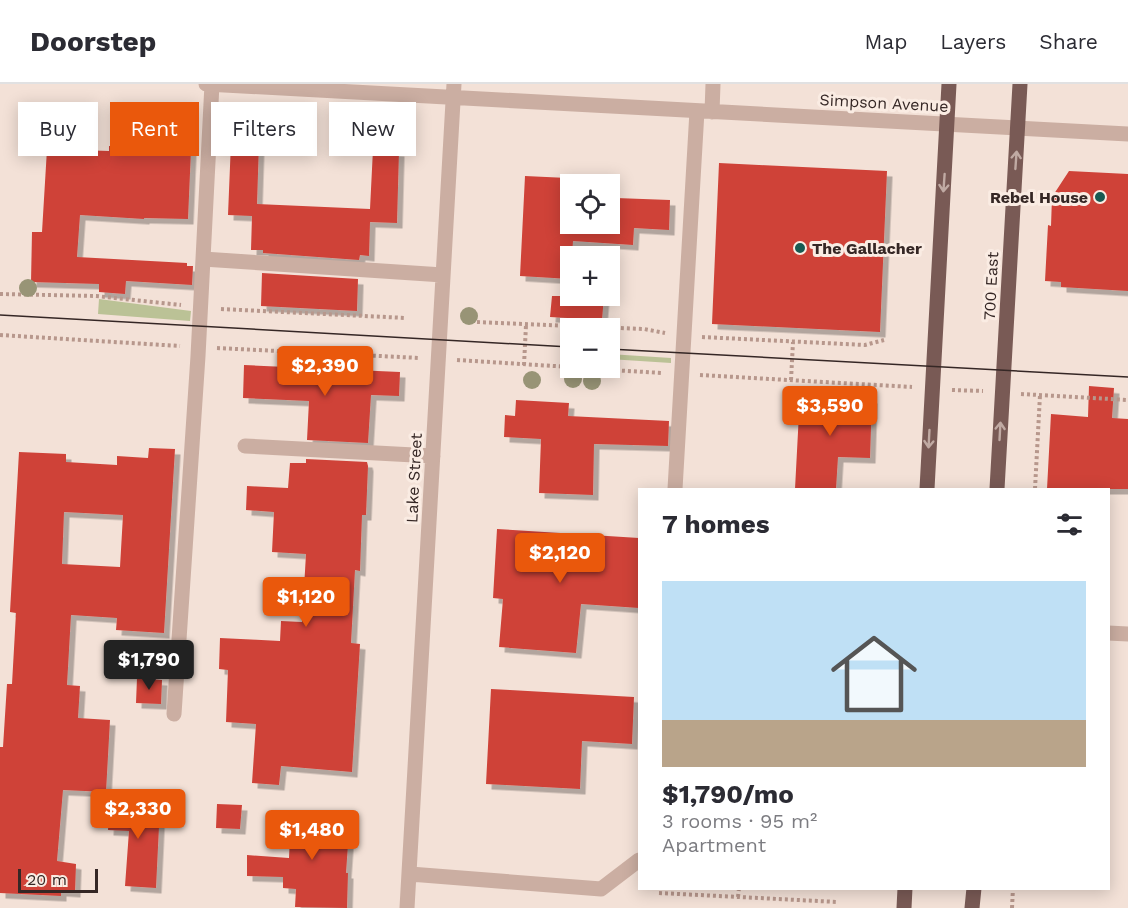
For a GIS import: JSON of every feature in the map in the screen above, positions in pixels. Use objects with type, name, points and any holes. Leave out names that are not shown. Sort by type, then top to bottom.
[{"type":"main road","points":[[927,488],[949,84]]},
{"type":"main road","name":"700 East","points":[[997,488],[1020,84]]},
{"type":"main road","points":[[904,908],[905,890]]},
{"type":"main road","points":[[972,908],[974,890]]},
{"type":"street","name":"Simpson Avenue","points":[[206,84],[453,91],[704,111],[1128,134]]},
{"type":"street","points":[[174,714],[212,84]]},
{"type":"street","points":[[675,488],[681,374],[704,111],[713,84]]},
{"type":"street","name":"Lake Street","points":[[407,908],[453,91]]},
{"type":"street","points":[[1128,120],[1128,134]]},
{"type":"street","points":[[203,259],[443,276]]},
{"type":"street","points":[[245,446],[433,456]]},
{"type":"street","points":[[1110,633],[1128,634]]},
{"type":"street","points":[[410,874],[600,888],[638,861]]},
{"type":"path","points":[[524,365],[526,325]]},
{"type":"path","points":[[791,380],[793,342]]},
{"type":"path","points":[[458,360],[560,366]]},
{"type":"path","points":[[620,370],[900,386]]},
{"type":"path","points":[[961,390],[974,391]]},
{"type":"path","points":[[1035,395],[1128,400]]},
{"type":"path","points":[[1035,488],[1041,395]]},
{"type":"path","points":[[738,897],[739,890]]},
{"type":"path","points":[[1012,908],[1013,890]]},
{"type":"path","points":[[659,893],[838,902]]},
{"type":"green space","points":[[99,299],[191,311],[190,321],[98,314]]},
{"type":"green space","points":[[620,355],[671,358],[671,363],[620,360]]},
{"type":"building","points":[[110,146],[110,156],[191,156],[188,219],[80,215],[77,257],[187,263],[187,266],[193,266],[192,285],[126,281],[125,294],[99,292],[99,284],[31,282],[32,232],[42,232],[47,156],[98,156],[98,151],[109,151]]},
{"type":"building","points":[[230,156],[259,156],[257,204],[370,209],[373,156],[399,156],[397,223],[370,222],[369,256],[360,255],[359,260],[263,253],[263,250],[251,250],[252,216],[228,215]]},
{"type":"building","name":"The Gallacher","points":[[719,163],[887,171],[880,332],[712,324]]},
{"type":"building","points":[[1069,171],[1128,174],[1128,291],[1061,287],[1061,282],[1045,281],[1052,197]]},
{"type":"building","points":[[525,176],[560,178],[560,234],[620,234],[620,198],[670,200],[669,230],[634,228],[633,245],[573,241],[573,246],[560,246],[560,278],[520,276]]},
{"type":"building","points":[[262,273],[358,279],[357,311],[261,306]]},
{"type":"building","points":[[552,296],[560,296],[560,306],[603,306],[602,318],[550,317]]},
{"type":"building","points":[[244,365],[400,372],[399,396],[371,395],[368,443],[307,440],[309,401],[243,398]]},
{"type":"building","points":[[1089,386],[1114,388],[1112,418],[1128,419],[1128,489],[1047,488],[1051,414],[1088,417]]},
{"type":"building","points":[[800,394],[872,398],[870,458],[838,457],[836,488],[795,488]]},
{"type":"building","points":[[516,400],[569,403],[568,416],[669,421],[668,446],[594,444],[593,495],[539,493],[541,439],[504,437],[505,415],[515,416]]},
{"type":"building","points":[[149,448],[175,449],[164,633],[116,630],[117,618],[71,615],[67,685],[80,686],[78,718],[110,720],[106,792],[63,790],[57,861],[76,864],[75,892],[61,891],[61,896],[0,893],[0,747],[3,747],[7,684],[12,684],[16,613],[10,612],[19,452],[66,454],[66,462],[117,465],[117,456],[148,458]],"holes":[[[64,512],[123,515],[120,567],[62,564]]]},
{"type":"building","points":[[306,459],[367,462],[368,466],[366,515],[362,515],[360,571],[355,570],[351,643],[360,644],[352,772],[281,766],[279,785],[252,783],[256,724],[226,722],[228,670],[219,669],[220,638],[280,641],[281,621],[302,622],[306,554],[272,552],[274,512],[246,510],[247,486],[288,488],[290,463],[306,463]]},
{"type":"building","points":[[497,529],[638,538],[638,608],[581,604],[576,653],[499,647],[503,599],[493,598]]},
{"type":"building","points":[[137,678],[162,680],[161,704],[136,703]]},
{"type":"building","points":[[491,689],[634,697],[632,744],[582,741],[580,789],[486,784]]},
{"type":"building","points":[[110,800],[145,801],[144,806],[160,806],[156,888],[125,886],[129,831],[108,830]]},
{"type":"building","points":[[217,804],[242,805],[240,829],[216,828]]},
{"type":"building","points":[[291,814],[350,816],[346,873],[348,873],[347,908],[295,907],[296,889],[283,888],[283,877],[247,876],[247,855],[289,858]]},
{"type":"tram line","points":[[0,315],[560,346]]},
{"type":"tram line","points":[[620,350],[1128,377]]},
{"type":"place","name":"Rebel House","points":[[1100,197]]},
{"type":"place","name":"The Gallacher","points":[[800,248]]}]
